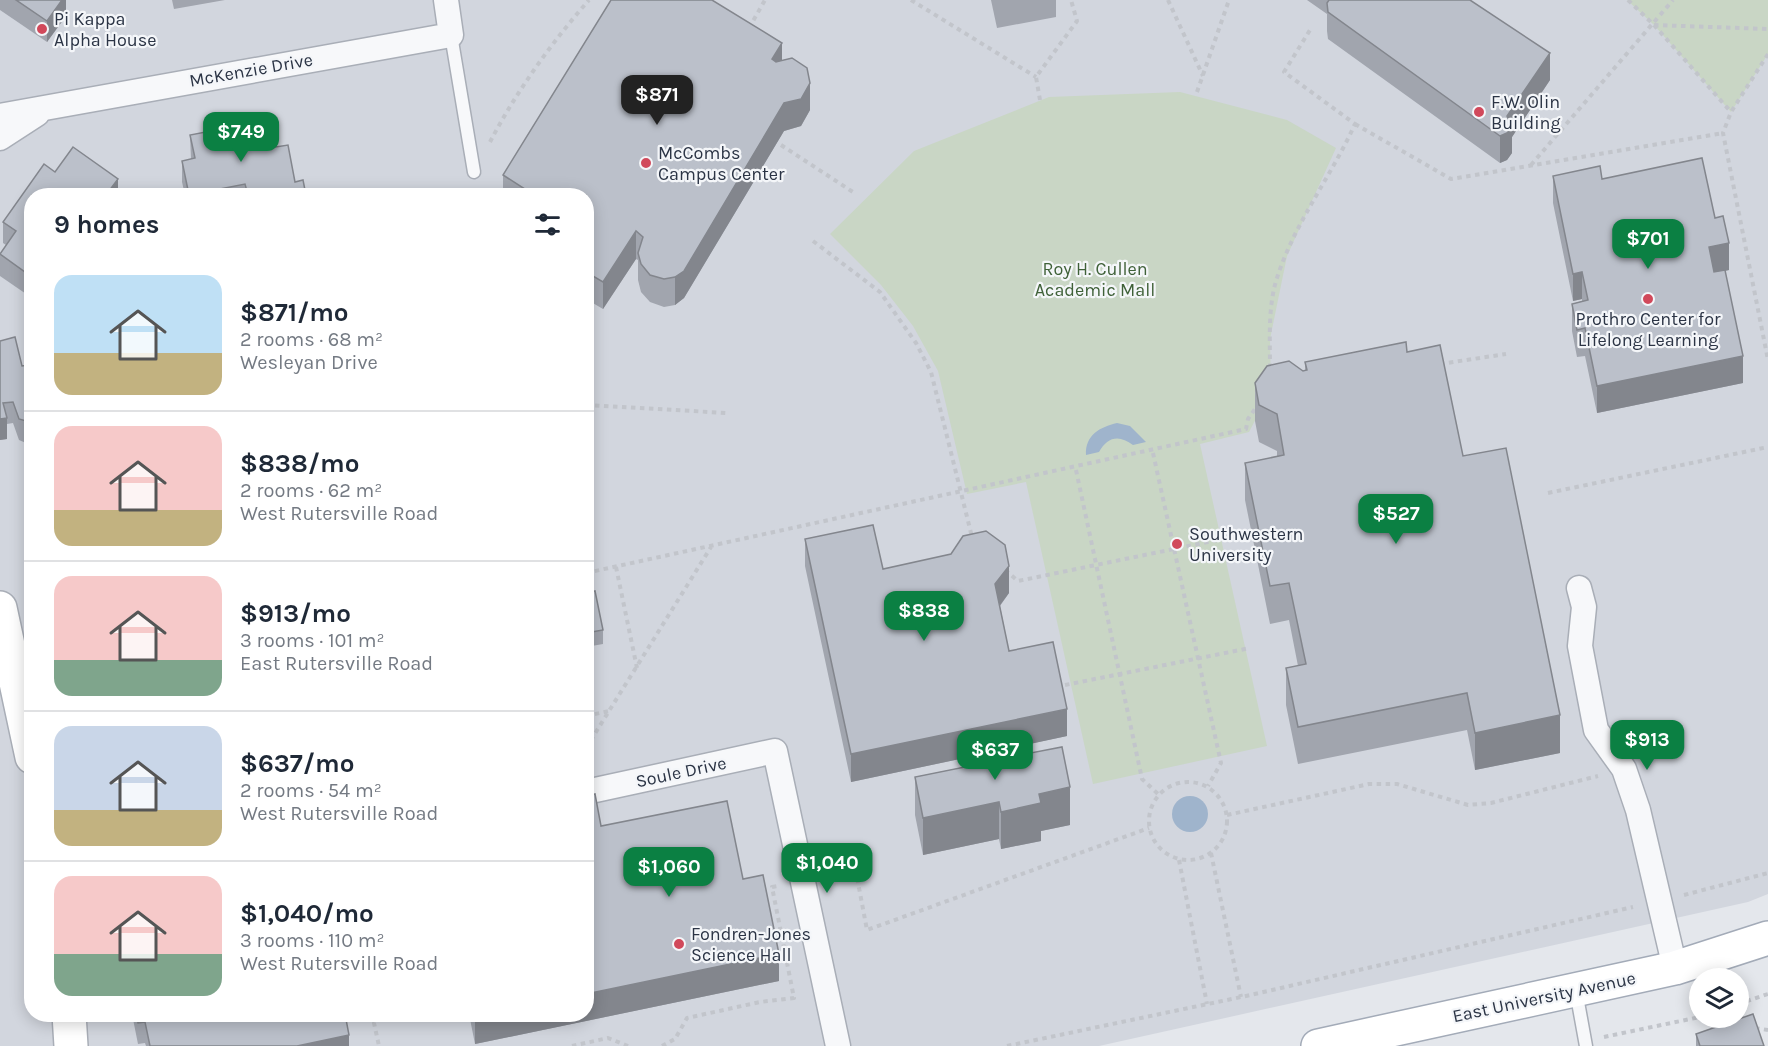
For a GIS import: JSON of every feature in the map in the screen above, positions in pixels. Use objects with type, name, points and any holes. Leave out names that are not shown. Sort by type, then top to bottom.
[{"type":"main road","points":[[0,608],[24,719]]},
{"type":"main road","name":"East University Avenue","points":[[1318,1046],[1676,968],[1768,938]]},
{"type":"main road","points":[[70,1022],[71,1046]]},
{"type":"street","points":[[446,0],[451,35]]},
{"type":"street","name":"McKenzie Drive","points":[[0,116],[451,35]]},
{"type":"street","name":"McKenzie Drive","points":[[0,100],[52,106]]},
{"type":"street","name":"McKenzie Drive","points":[[0,138],[18,124],[52,106]]},
{"type":"street","points":[[1579,588],[1584,608],[1580,646],[1596,730],[1624,769],[1638,810],[1676,968]]},
{"type":"street","name":"Soule Drive","points":[[594,790],[775,752],[803,881]]},
{"type":"street","points":[[803,881],[838,1046]]},
{"type":"lane","points":[[451,35],[474,172]]},
{"type":"lane","points":[[1576,990],[1586,1046]]},
{"type":"path","points":[[474,172],[501,122],[588,0]]},
{"type":"path","points":[[743,38],[765,0]]},
{"type":"path","points":[[911,0],[1036,77]]},
{"type":"path","points":[[1040,100],[1036,77],[1077,21],[1071,0]]},
{"type":"path","points":[[1168,0],[1203,77]]},
{"type":"path","points":[[1197,92],[1228,0]]},
{"type":"path","points":[[1628,0],[1654,25],[1731,112]]},
{"type":"path","points":[[1530,166],[1654,25],[1673,0]]},
{"type":"path","points":[[1654,25],[1768,29]]},
{"type":"path","points":[[1310,30],[1284,72],[1355,124],[1451,179],[1723,133]]},
{"type":"path","points":[[1768,54],[1731,112],[1723,133],[1768,360]]},
{"type":"path","points":[[1270,370],[1269,326],[1276,281],[1305,216],[1342,152],[1355,124]]},
{"type":"path","points":[[781,145],[856,194]]},
{"type":"path","points":[[813,241],[880,292],[916,343],[931,372],[973,540]]},
{"type":"path","points":[[1431,366],[1506,354]]},
{"type":"path","points":[[594,571],[1246,429],[1248,419],[1258,404]]},
{"type":"path","points":[[594,405],[727,413]]},
{"type":"path","points":[[1548,493],[1768,447]]},
{"type":"path","points":[[1153,453],[1221,763],[1208,786]]},
{"type":"path","points":[[1076,470],[1142,779],[1158,794]]},
{"type":"path","points":[[1003,567],[1018,581],[1242,535]]},
{"type":"path","points":[[594,736],[711,546]]},
{"type":"path","points":[[616,567],[637,668]]},
{"type":"path","points":[[1065,686],[1250,648]]},
{"type":"path","points":[[594,714],[610,711]]},
{"type":"path","points":[[1227,815],[1369,784],[1397,784],[1468,805],[1491,803],[1624,769]]},
{"type":"path","points":[[1191,781],[1208,786],[1218,795],[1227,815],[1226,832],[1211,853],[1202,858],[1179,860],[1164,853],[1155,843],[1149,828],[1149,811],[1158,794],[1171,785],[1191,781]]},
{"type":"path","points":[[662,1046],[675,1039],[687,1018],[760,1002],[794,998],[772,887],[856,872],[867,930],[1149,828]]},
{"type":"path","points":[[1211,853],[1241,997]]},
{"type":"path","points":[[1179,860],[1207,1004]]},
{"type":"path","points":[[1007,1046],[1241,997],[1660,901],[1768,873]]},
{"type":"path","points":[[1749,1000],[1768,994]]},
{"type":"path","points":[[1604,1038],[1689,1019]]},
{"type":"path","points":[[374,1022],[379,1046]]},
{"type":"path","points":[[1749,1026],[1768,1030]]},
{"type":"path","points":[[572,1046],[608,1038],[628,1046]]},
{"type":"shaded area","name":"Southwestern University","points":[[0,0],[1768,0],[1768,894],[1748,902],[1099,1046],[0,1046]]},
{"type":"green space","points":[[1627,0],[1768,0],[1768,54],[1731,112],[1654,25]]},
{"type":"green space","name":"Roy H. Cullen Academic Mall","points":[[1180,92],[1287,120],[1336,148],[1287,256],[1270,339],[1271,390],[1249,432],[1200,444],[1267,746],[1093,784],[1026,482],[967,494],[938,371],[913,326],[881,285],[830,234],[914,151],[1049,97]]},
{"type":"water","points":[[1117,423],[1130,426],[1146,442],[1133,445],[1118,438],[1110,440],[1099,452],[1086,455],[1086,448],[1091,437],[1099,430]]},
{"type":"water","points":[[1190,796],[1203,801],[1208,814],[1203,827],[1190,832],[1177,827],[1172,814],[1177,801]]},
{"type":"building","points":[[16,0],[62,0],[47,21]]},
{"type":"building","name":"McCombs Campus Center","points":[[611,0],[712,0],[782,43],[772,59],[776,62],[792,58],[807,68],[810,83],[801,99],[784,103],[684,271],[675,277],[664,279],[650,275],[641,264],[638,253],[643,237],[636,231],[603,282],[594,277],[594,188],[523,188],[503,175]]},
{"type":"building","name":"F.W. Olin Building","points":[[1329,0],[1470,0],[1550,53],[1507,116],[1512,126],[1507,133],[1500,136],[1328,12]]},
{"type":"building","points":[[257,122],[259,130],[272,128],[276,147],[288,145],[295,182],[303,180],[305,188],[246,188],[245,184],[225,188],[188,188],[182,161],[195,158],[190,135]]},
{"type":"building","points":[[73,147],[118,179],[111,188],[27,188],[44,164],[55,172]]},
{"type":"building","name":"Prothro Center for Lifelong Learning","points":[[1702,158],[1715,218],[1723,216],[1729,243],[1709,247],[1714,272],[1725,270],[1743,356],[1597,386],[1585,328],[1577,330],[1572,304],[1588,300],[1582,272],[1573,274],[1553,176],[1600,166],[1602,179]]},
{"type":"building","points":[[24,192],[24,271],[0,254],[16,231],[3,222]]},
{"type":"building","points":[[15,337],[22,366],[24,366],[24,420],[19,419],[13,402],[3,403],[7,418],[0,419],[0,341]]},
{"type":"building","points":[[1406,342],[1407,352],[1440,345],[1463,456],[1506,448],[1560,715],[1475,733],[1467,693],[1298,727],[1286,668],[1306,664],[1289,583],[1270,586],[1245,463],[1284,455],[1277,414],[1259,405],[1255,383],[1267,366],[1289,361],[1303,371],[1307,370],[1305,362]]},
{"type":"building","points":[[873,525],[883,569],[951,554],[963,536],[986,531],[1005,545],[1009,566],[995,584],[1009,651],[1053,642],[1067,709],[851,754],[805,539]]},
{"type":"building","points":[[594,591],[595,591],[603,630],[594,632]]},
{"type":"building","points":[[1028,740],[1031,753],[1062,747],[1070,787],[1039,794],[1041,803],[1001,812],[999,802],[923,818],[915,777],[990,762],[988,748]]},
{"type":"building","name":"Fondren-Jones Science Hall","points":[[594,794],[601,826],[727,801],[743,879],[763,875],[779,954],[594,992]]},
{"type":"building","points":[[1753,1014],[1764,1046],[1700,1046],[1696,1034],[1713,1028],[1749,1028],[1749,1015]]},
{"type":"building","points":[[145,1022],[347,1022],[349,1035],[297,1046],[150,1046]]},
{"type":"place","name":"Pi Kappa Alpha House","points":[[42,29]]},
{"type":"place","name":"F.W. Olin Building","points":[[1479,112]]},
{"type":"place","name":"McCombs Campus Center","points":[[646,163]]},
{"type":"place","name":"Prothro Center for Lifelong Learning","points":[[1648,299]]},
{"type":"place","name":"Southwestern University","points":[[1177,544]]},
{"type":"place","name":"Fondren-Jones Science Hall","points":[[679,944]]}]
